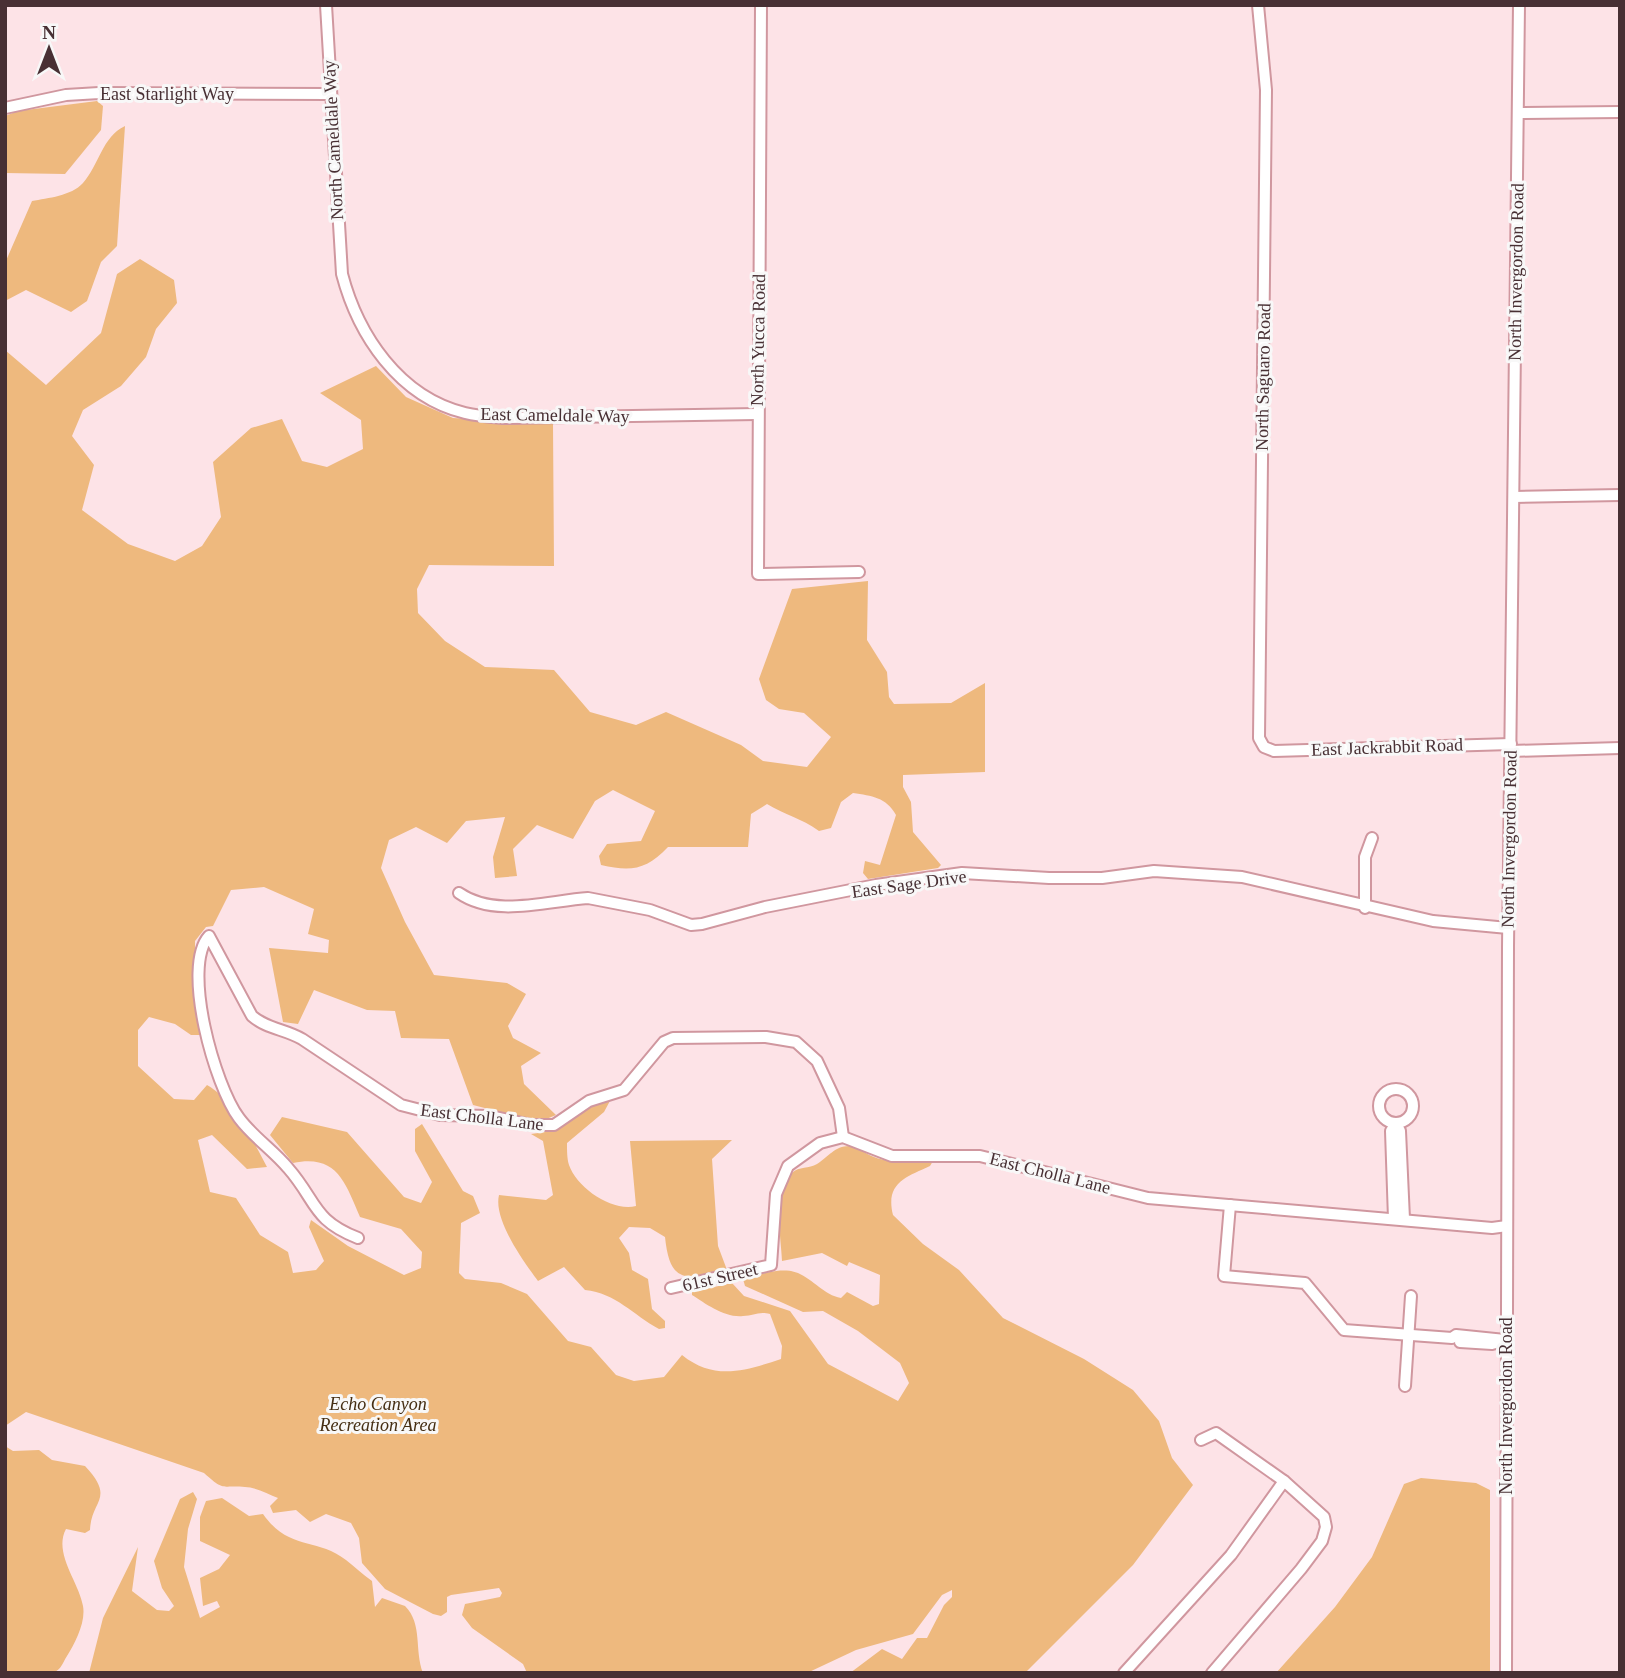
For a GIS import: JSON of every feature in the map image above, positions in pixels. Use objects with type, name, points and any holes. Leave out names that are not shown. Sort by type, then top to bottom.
[{"type":"street","name":"North Cameldale Way","points":[[326,5],[342,274]]},
{"type":"street","name":"North Yucca Road","points":[[761,5],[758,574],[859,572]]},
{"type":"street","name":"North Saguaro Road","points":[[1258,5],[1266,90],[1259,738],[1264,747]]},
{"type":"street","name":"North Invergordon Road","points":[[1506,1673],[1508,928],[1519,5]]},
{"type":"street","name":"East Starlight Way","points":[[5,108],[66,95],[99,93],[330,94]]},
{"type":"street","points":[[1518,113],[1620,112]]},
{"type":"street","name":"East Cameldale Way","points":[[342,274],[351,309],[371,342],[395,373],[427,398],[464,413],[502,418],[757,414]]},
{"type":"street","points":[[1514,497],[1620,495]]},
{"type":"street","name":"East Jackrabbit Road","points":[[1264,747],[1274,751],[1620,748]]},
{"type":"street","points":[[1365,908],[1365,857],[1372,838]]},
{"type":"street","name":"East Sage Drive","points":[[459,893],[474,904],[497,907],[588,898],[603,900],[650,910],[691,925],[876,885],[962,873],[1101,878],[1154,872],[1228,875],[1259,880],[1365,908],[1433,921],[1508,928]]},
{"type":"street","name":"East Cholla Lane","points":[[358,1238],[337,1230],[322,1219],[288,1167],[239,1118],[225,1095],[216,1073],[200,1009],[200,946],[209,936],[226,963],[234,986],[260,1024],[302,1039],[401,1105],[440,1115],[490,1116],[531,1125],[554,1125],[589,1101],[624,1090],[664,1042],[687,1036],[707,1040],[766,1037],[796,1042],[817,1061],[839,1108],[843,1137],[892,1156],[980,1156],[1147,1198],[1492,1228],[1507,1226]]},
{"type":"street","points":[[1396,1123],[1400,1131],[1399,1219]]},
{"type":"street","name":"61st Street","points":[[671,1288],[771,1265],[776,1194],[788,1166],[820,1143],[843,1137]]},
{"type":"street","points":[[1230,1205],[1224,1276],[1305,1283],[1344,1329],[1452,1338],[1456,1342],[1492,1344],[1506,1340]]},
{"type":"street","points":[[1405,1386],[1411,1296]]},
{"type":"street","points":[[1201,1440],[1216,1433],[1284,1481],[1324,1517],[1326,1527],[1322,1541],[1212,1673]]},
{"type":"street","points":[[1124,1673],[1231,1555],[1284,1481]]},
{"type":"green space","points":[[97,101],[103,106],[101,130],[65,174],[5,173],[5,116],[18,111]]},
{"type":"green space","points":[[125,126],[117,246],[101,262],[87,301],[71,312],[26,290],[5,301],[5,263],[32,201],[59,196],[83,183],[111,137]]},
{"type":"green space","name":"Echo Canyon Recreation Area","points":[[140,259],[174,280],[177,303],[156,329],[146,357],[121,386],[83,410],[72,436],[94,465],[82,510],[128,544],[175,561],[202,546],[221,517],[213,462],[251,428],[282,419],[302,461],[327,467],[363,449],[361,420],[320,393],[376,366],[406,397],[453,418],[553,424],[554,566],[429,565],[417,589],[418,613],[445,641],[485,667],[554,670],[590,712],[636,725],[666,712],[741,745],[763,761],[807,767],[831,737],[804,713],[779,709],[766,700],[759,679],[792,589],[868,581],[867,640],[887,672],[889,697],[894,704],[951,703],[985,683],[985,772],[903,775],[903,787],[911,802],[913,832],[941,865],[938,868],[868,879],[863,873],[865,861],[880,865],[896,815],[883,801],[853,793],[841,802],[831,828],[819,831],[767,804],[751,814],[748,847],[668,847],[645,865],[630,868],[601,865],[599,856],[607,844],[641,841],[655,811],[613,790],[595,801],[573,839],[537,825],[513,849],[517,876],[495,878],[493,857],[505,817],[466,821],[447,843],[416,827],[389,840],[381,868],[405,922],[434,975],[507,983],[526,994],[508,1026],[513,1038],[541,1053],[521,1066],[524,1084],[556,1115],[539,1122],[473,1105],[449,1039],[401,1038],[395,1011],[367,1010],[314,990],[298,1024],[283,1022],[269,948],[328,953],[329,940],[308,934],[314,909],[264,887],[231,890],[213,926],[206,927],[195,941],[195,996],[201,1035],[191,1035],[175,1024],[149,1017],[138,1030],[138,1066],[174,1099],[194,1100],[207,1085],[226,1100],[267,1167],[247,1169],[212,1135],[198,1140],[210,1192],[236,1198],[260,1235],[288,1252],[293,1273],[316,1270],[324,1261],[309,1227],[311,1220],[348,1246],[404,1275],[421,1268],[422,1252],[401,1229],[360,1217],[344,1182],[330,1167],[308,1161],[293,1163],[270,1135],[282,1117],[347,1132],[404,1197],[421,1203],[432,1182],[415,1151],[415,1129],[422,1124],[463,1191],[473,1196],[480,1213],[461,1223],[459,1273],[465,1279],[501,1283],[527,1294],[568,1341],[591,1347],[616,1375],[634,1381],[664,1377],[682,1355],[694,1363],[718,1371],[742,1370],[781,1359],[782,1346],[770,1314],[729,1315],[692,1295],[692,1292],[732,1283],[744,1296],[790,1311],[828,1364],[898,1401],[909,1383],[900,1363],[858,1331],[823,1311],[803,1312],[745,1286],[743,1279],[770,1272],[791,1271],[835,1296],[841,1298],[847,1292],[873,1306],[879,1304],[880,1275],[849,1262],[847,1266],[822,1253],[782,1261],[779,1215],[786,1181],[795,1171],[814,1166],[844,1146],[888,1161],[933,1161],[930,1166],[906,1178],[895,1188],[891,1204],[893,1215],[923,1244],[959,1270],[1003,1318],[1084,1359],[1133,1390],[1159,1421],[1172,1458],[1193,1485],[1133,1565],[1025,1673],[850,1673],[882,1649],[902,1659],[917,1638],[927,1638],[944,1605],[952,1597],[952,1590],[942,1595],[913,1634],[856,1650],[807,1673],[527,1673],[523,1664],[472,1628],[462,1615],[465,1604],[500,1597],[502,1593],[499,1588],[451,1595],[447,1597],[447,1612],[441,1616],[433,1614],[385,1589],[362,1563],[359,1538],[351,1523],[326,1514],[310,1522],[296,1510],[273,1513],[270,1506],[278,1498],[262,1491],[249,1487],[220,1485],[204,1473],[26,1412],[5,1426],[5,350],[46,385],[101,333],[117,274]]},
{"type":"green space","points":[[611,1099],[604,1112],[567,1143],[569,1165],[573,1174],[587,1190],[606,1202],[627,1207],[636,1206],[630,1141],[732,1140],[712,1159],[718,1246],[727,1270],[701,1276],[683,1275],[671,1264],[665,1237],[650,1228],[629,1227],[619,1238],[629,1253],[632,1270],[648,1279],[652,1309],[665,1321],[665,1328],[659,1329],[606,1295],[585,1290],[564,1267],[538,1281],[511,1240],[498,1205],[499,1195],[546,1200],[553,1195],[543,1141],[531,1134],[553,1131],[589,1106]]},
{"type":"green space","points":[[5,1446],[13,1451],[39,1450],[52,1460],[85,1466],[99,1486],[100,1499],[91,1520],[90,1530],[85,1533],[66,1529],[63,1538],[65,1558],[81,1597],[84,1612],[76,1639],[62,1666],[48,1673],[5,1673]]},
{"type":"green space","points":[[1421,1478],[1476,1483],[1490,1490],[1490,1673],[1276,1673],[1335,1607],[1372,1557],[1404,1484]]},
{"type":"green space","points":[[193,1492],[197,1499],[188,1529],[184,1567],[200,1618],[220,1607],[217,1601],[203,1606],[200,1578],[219,1569],[230,1555],[200,1541],[200,1517],[206,1501],[222,1498],[249,1516],[263,1514],[273,1526],[293,1539],[324,1548],[346,1560],[372,1581],[375,1607],[382,1598],[405,1606],[414,1621],[423,1673],[89,1673],[103,1618],[138,1547],[132,1591],[157,1610],[169,1611],[174,1606],[162,1588],[154,1561],[180,1499]]}]
